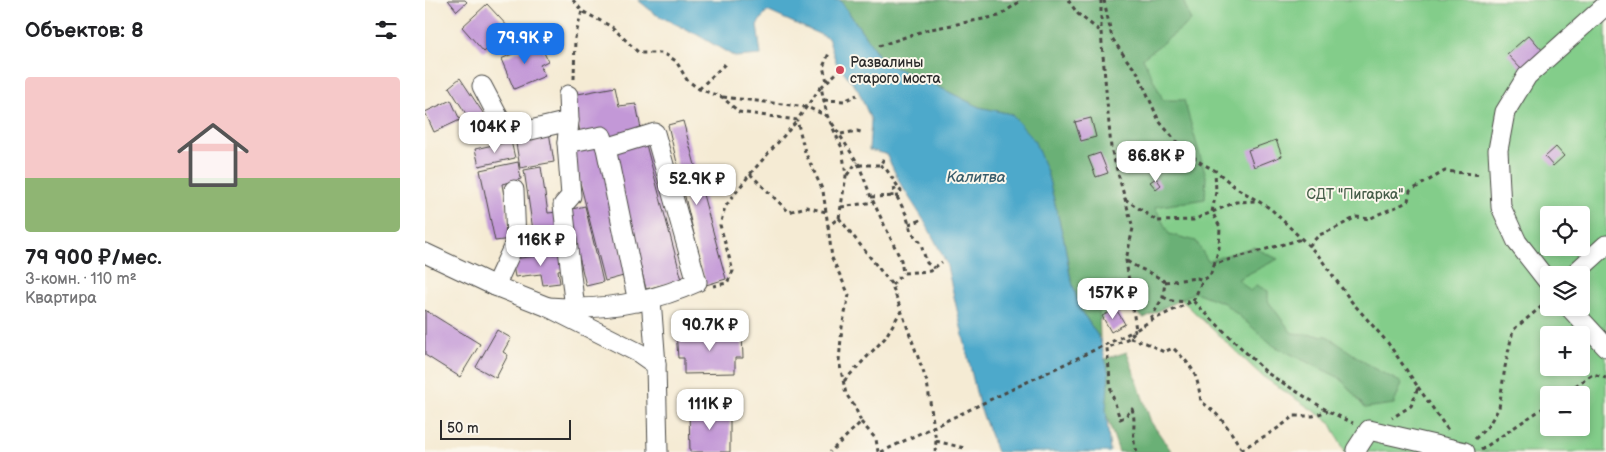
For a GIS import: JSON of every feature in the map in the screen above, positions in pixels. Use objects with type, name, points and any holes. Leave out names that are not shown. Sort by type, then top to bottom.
[{"type":"street","points":[[1540,271],[1517,242],[1501,207],[1498,150],[1505,112],[1527,76],[1606,5]]},
{"type":"street","points":[[482,86],[502,124],[522,132],[569,121]]},
{"type":"street","points":[[568,95],[569,121],[567,143],[571,196],[563,205],[575,309]]},
{"type":"street","points":[[549,307],[575,309],[645,301],[675,292],[697,282],[655,133],[606,148]]},
{"type":"street","points":[[567,143],[603,136],[645,301],[656,365],[658,452]]},
{"type":"street","points":[[495,286],[516,241],[514,190]]},
{"type":"street","points":[[539,246],[567,241]]},
{"type":"street","points":[[1583,266],[1606,245]]},
{"type":"street","points":[[425,253],[495,286],[549,307],[639,353],[656,365]]},
{"type":"street","points":[[1577,316],[1606,347]]},
{"type":"street","points":[[1357,452],[1356,450],[1369,430],[1464,452]]},
{"type":"path","points":[[573,0],[582,11],[612,27],[639,53],[663,53],[676,61],[687,80],[699,89],[722,97],[807,107],[827,115],[841,134],[858,164],[873,202],[901,260],[903,273]]},
{"type":"path","points":[[879,46],[926,30],[999,16],[1022,0]]},
{"type":"path","points":[[1068,0],[1079,14],[1101,32]]},
{"type":"path","points":[[1102,0],[1101,32],[1111,148],[1133,228],[1126,260],[1136,330],[1129,338],[1107,348],[1111,391],[1120,419],[1125,418],[1132,409],[1135,417],[1133,435],[1137,452]]},
{"type":"path","points":[[1102,0],[1112,38],[1138,73],[1159,121],[1181,147],[1201,163],[1215,170],[1235,187],[1271,209],[1309,246],[1351,301],[1388,343],[1464,452]]},
{"type":"path","points":[[568,95],[574,85],[575,38],[582,11]]},
{"type":"path","points":[[827,81],[823,67],[830,51]]},
{"type":"path","points":[[699,89],[726,62]]},
{"type":"path","points":[[697,282],[701,289],[727,283],[733,271],[720,225],[725,207],[750,174],[797,120],[821,87],[840,70]]},
{"type":"path","points":[[821,87],[827,115],[842,148],[846,176],[839,218],[828,226]]},
{"type":"path","points":[[824,100],[844,101],[857,95]]},
{"type":"path","points":[[722,97],[739,112],[797,120]]},
{"type":"path","points":[[797,120],[805,152],[823,190],[833,258],[849,295],[841,327],[839,361],[846,394],[855,407],[861,422],[876,439],[880,452],[1136,330],[1191,301],[1203,280],[1210,276],[1219,248],[1220,227],[1212,212],[1216,192],[1215,170]]},
{"type":"path","points":[[841,134],[857,131],[863,133]]},
{"type":"path","points":[[880,165],[885,158]]},
{"type":"path","points":[[846,176],[858,164],[880,165],[886,169],[901,192],[897,188],[892,190],[892,197]]},
{"type":"path","points":[[1309,246],[1319,234],[1334,229],[1356,217],[1370,219],[1383,211],[1396,208],[1408,201],[1410,191],[1445,171],[1487,175],[1499,180]]},
{"type":"path","points":[[750,174],[789,212],[805,207],[826,212]]},
{"type":"path","points":[[871,197],[899,197],[911,232],[920,242],[927,263],[934,268]]},
{"type":"path","points":[[1125,199],[1157,221],[1193,220],[1236,202],[1257,200]]},
{"type":"path","points":[[841,207],[873,202]]},
{"type":"path","points":[[839,218],[892,285],[927,382],[936,441],[935,452]]},
{"type":"path","points":[[909,224],[921,220]]},
{"type":"path","points":[[1214,265],[1302,239]]},
{"type":"path","points":[[1126,260],[1137,268],[1154,273],[1165,282],[1197,278],[1203,280]]},
{"type":"path","points":[[892,285],[903,273],[930,271],[942,262]]},
{"type":"path","points":[[1150,321],[1163,297],[1165,282]]},
{"type":"path","points":[[1163,297],[1172,301],[1191,301],[1267,372],[1328,411],[1369,430],[1411,406],[1418,387]]},
{"type":"path","points":[[1464,452],[1489,426],[1499,408],[1513,330],[1540,308]]},
{"type":"path","points":[[843,382],[885,338],[901,310]]},
{"type":"path","points":[[1129,338],[1146,343],[1164,352],[1173,348],[1189,364],[1198,378],[1201,402],[1210,407],[1228,427],[1241,450],[1283,426],[1293,416],[1313,416],[1328,411]]},
{"type":"path","points":[[1575,386],[1593,374],[1606,378]]},
{"type":"path","points":[[1464,452],[1478,452],[1540,410]]},
{"type":"path","points":[[830,452],[861,422]]},
{"type":"path","points":[[936,441],[964,448]]},
{"type":"green space","points":[[840,0],[1183,0],[1191,21],[1143,58],[1163,100],[1184,100],[1206,176],[1205,199],[1155,207],[1169,234],[1196,241],[1208,261],[1253,247],[1278,259],[1238,279],[1250,291],[1256,285],[1268,291],[1268,301],[1292,333],[1327,336],[1373,368],[1402,383],[1394,404],[1365,408],[1340,378],[1274,346],[1224,303],[1195,292],[1144,318],[1122,304],[1099,309],[1100,339],[1080,309],[1070,275],[1064,240],[1047,172],[1011,114],[979,107],[925,80],[884,63]]},
{"type":"green space","name":"СДТ \"Пигарка\"","points":[[917,0],[1606,0],[1606,452],[1345,452],[1330,422],[1262,376],[1170,289],[1095,322],[1043,169]]},
{"type":"green space","points":[[1127,352],[1151,422],[1172,452],[1119,452],[1089,364]]},
{"type":"water","name":"Калитва","points":[[638,0],[840,0],[884,63],[925,80],[979,107],[1011,114],[1034,140],[1047,172],[1064,240],[1070,275],[1080,309],[1100,339],[1109,374],[1106,409],[1110,452],[997,452],[979,405],[946,262],[925,222],[900,183],[886,154],[869,150],[871,120],[858,90],[836,62],[828,38],[767,11],[757,25],[761,55],[735,57],[696,34],[655,14]]},
{"type":"building","points":[[448,0],[465,0],[467,2],[457,11]]},
{"type":"building","points":[[487,4],[510,29],[484,52],[462,27]]},
{"type":"building","points":[[1529,35],[1543,51],[1522,70],[1507,54]]},
{"type":"building","points":[[539,42],[548,61],[540,65],[545,76],[514,89],[501,59]]},
{"type":"building","points":[[460,78],[491,125],[478,133],[449,87]]},
{"type":"building","points":[[615,87],[619,106],[636,104],[642,134],[610,142],[580,133],[573,95]]},
{"type":"building","points":[[451,100],[460,120],[434,132],[425,112]]},
{"type":"building","points":[[1091,118],[1096,137],[1081,141],[1075,122]]},
{"type":"building","points":[[683,121],[726,279],[706,285],[668,125]]},
{"type":"building","points":[[549,132],[554,162],[520,168],[515,137]]},
{"type":"building","points":[[1276,140],[1282,156],[1254,167],[1248,150]]},
{"type":"building","points":[[511,141],[515,158],[479,166],[475,149]]},
{"type":"building","points":[[645,141],[682,280],[646,289],[612,149]]},
{"type":"building","points":[[601,144],[627,275],[605,281],[572,151]]},
{"type":"building","points":[[1556,147],[1564,156],[1553,166],[1545,157]]},
{"type":"building","points":[[1100,153],[1108,173],[1096,177],[1088,157]]},
{"type":"building","points":[[518,162],[521,179],[502,184],[511,239],[495,241],[480,170]]},
{"type":"building","points":[[541,167],[548,213],[558,212],[561,232],[534,237],[524,170]]},
{"type":"building","points":[[1156,178],[1161,185],[1156,189],[1150,182]]},
{"type":"building","points":[[585,206],[603,282],[586,286],[568,210]]},
{"type":"building","points":[[563,253],[565,269],[558,270],[560,283],[543,285],[541,274],[515,277],[512,259]]},
{"type":"building","points":[[1116,309],[1125,324],[1111,332],[1102,316]]},
{"type":"building","points":[[425,310],[480,344],[460,377],[425,355]]},
{"type":"building","points":[[497,330],[511,338],[503,352],[508,355],[496,378],[476,367]]},
{"type":"building","points":[[676,332],[742,332],[743,358],[735,358],[735,373],[684,374],[684,358],[678,358]]},
{"type":"building","points":[[689,410],[730,410],[730,452],[690,452]]},
{"type":"place","name":"Развалины старого моста","points":[[840,70]]}]
